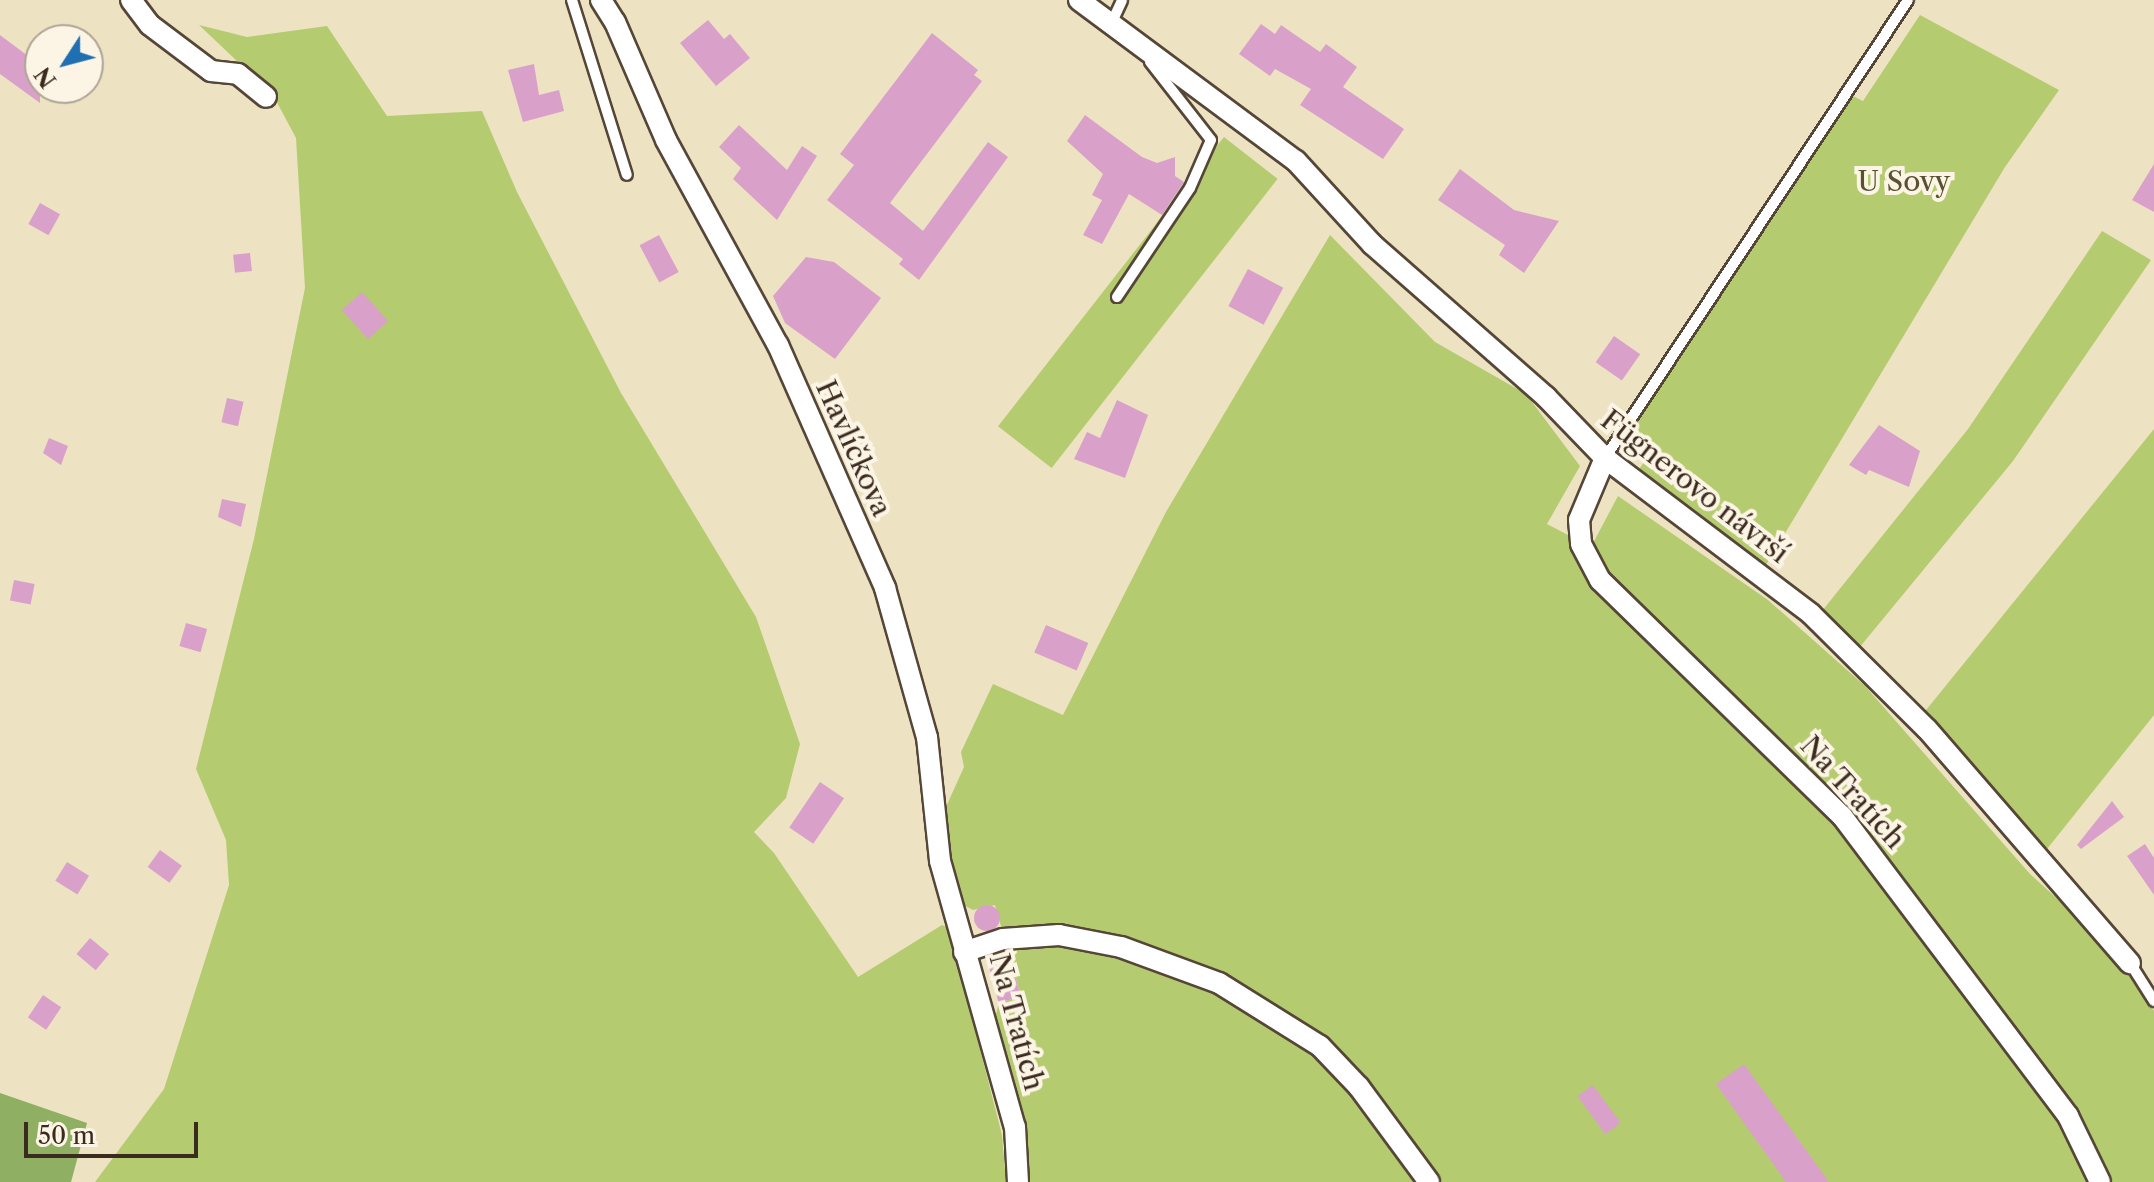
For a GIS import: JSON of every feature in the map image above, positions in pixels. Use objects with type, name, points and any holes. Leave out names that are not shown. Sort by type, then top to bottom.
[{"type":"street","points":[[131,0],[150,25],[211,71],[238,74],[266,97]]},
{"type":"street","name":"Havlíčkova","points":[[601,0],[615,22],[666,140],[778,345],[885,588],[927,737],[940,861],[964,952]]},
{"type":"street","name":"Fügnerovo návrší","points":[[1079,0],[1296,161],[1372,244],[1546,397],[1605,458],[1754,567],[1842,643],[1937,740],[2130,963]]},
{"type":"street","name":"Na Tratích","points":[[1605,458],[1579,520],[1581,544],[1600,580],[1842,816],[2068,1116],[2100,1182]]},
{"type":"street","name":"Na Tratích","points":[[1018,1182],[1015,1127],[964,952],[1003,939],[1059,935],[1121,947],[1219,983],[1320,1046],[1359,1087],[1429,1182]]},
{"type":"lane","points":[[572,0],[627,175]]},
{"type":"lane","points":[[1117,297],[1190,188],[1211,140],[1120,30],[1122,0]]},
{"type":"lane","points":[[1605,458],[1908,0]]},
{"type":"lane","points":[[2130,963],[2154,1001]]},
{"type":"green space","name":"U Sovy","points":[[1920,15],[2059,90],[2005,167],[1766,565],[1682,509],[1638,471],[1655,445],[1630,428],[1851,95],[1863,101]]},
{"type":"green space","points":[[199,25],[247,37],[327,26],[387,116],[482,111],[517,192],[621,393],[756,617],[800,744],[786,798],[754,832],[774,853],[858,977],[942,925],[949,928],[1002,1135],[1006,1182],[95,1182],[164,1089],[229,885],[226,840],[196,769],[254,539],[305,288],[296,138],[273,95]]},
{"type":"green space","points":[[1224,137],[1278,179],[1052,468],[998,426]]},
{"type":"green space","points":[[2102,231],[2151,260],[2013,461],[1859,648],[1822,611],[1968,429]]},
{"type":"green space","points":[[1330,235],[1435,342],[1526,394],[1580,466],[1547,524],[1591,547],[1618,496],[1768,600],[1865,686],[2030,874],[2106,943],[2154,1011],[2154,1182],[1027,1182],[1021,1113],[994,1021],[999,1003],[1021,996],[995,905],[973,910],[954,900],[941,818],[964,767],[961,752],[993,684],[1063,715],[1166,512]]},
{"type":"green space","points":[[2154,429],[2154,715],[2047,849],[1922,715]]},
{"type":"green space","points":[[0,1093],[87,1123],[71,1182],[0,1182]]},
{"type":"building","points":[[708,20],[724,39],[730,34],[750,58],[716,86],[680,43]]},
{"type":"building","points":[[1261,24],[1275,34],[1281,25],[1320,52],[1326,44],[1357,67],[1343,87],[1404,129],[1383,159],[1300,105],[1311,89],[1275,69],[1270,76],[1239,54]]},
{"type":"building","points":[[932,33],[978,70],[974,75],[982,81],[890,203],[923,231],[988,142],[1008,157],[919,280],[899,264],[903,259],[827,200],[854,165],[840,154]]},
{"type":"building","points":[[0,35],[24,53],[24,91],[0,74]]},
{"type":"building","points":[[534,64],[539,95],[559,90],[564,111],[523,122],[508,70]]},
{"type":"building","points":[[1085,115],[1142,157],[1157,163],[1175,157],[1175,176],[1184,182],[1162,215],[1129,194],[1102,244],[1083,235],[1102,200],[1092,195],[1103,174],[1067,141]]},
{"type":"building","points":[[739,125],[787,170],[802,146],[817,156],[777,220],[733,179],[741,168],[719,147]]},
{"type":"building","points":[[2154,164],[2154,212],[2132,200]]},
{"type":"building","points":[[1460,169],[1514,210],[1559,221],[1524,273],[1499,255],[1505,245],[1438,200]]},
{"type":"building","points":[[40,203],[60,214],[48,235],[28,224]]},
{"type":"building","points":[[659,235],[679,272],[659,282],[640,245]]},
{"type":"building","points":[[250,253],[252,271],[235,273],[233,255]]},
{"type":"building","points":[[806,257],[834,262],[881,298],[835,359],[785,323],[773,296]]},
{"type":"building","points":[[1248,269],[1283,288],[1264,325],[1228,306]]},
{"type":"building","points":[[362,292],[388,321],[368,339],[342,310]]},
{"type":"building","points":[[1614,336],[1640,354],[1622,381],[1596,362]]},
{"type":"building","points":[[227,398],[244,402],[238,426],[221,422]]},
{"type":"building","points":[[1117,400],[1148,415],[1125,478],[1074,459],[1087,432],[1100,438]]},
{"type":"building","points":[[1879,425],[1920,451],[1909,487],[1869,470],[1866,475],[1849,465]]},
{"type":"building","points":[[49,438],[68,446],[61,465],[43,453]]},
{"type":"building","points":[[222,499],[246,504],[241,527],[218,517]]},
{"type":"building","points":[[14,580],[35,584],[31,605],[10,601]]},
{"type":"building","points":[[186,623],[207,629],[201,652],[179,646]]},
{"type":"building","points":[[1046,625],[1088,643],[1077,671],[1034,653]]},
{"type":"building","points":[[820,782],[844,798],[813,844],[789,828]]},
{"type":"building","points":[[2112,801],[2124,817],[2081,849],[2077,845]]},
{"type":"building","points":[[2145,844],[2154,858],[2154,895],[2127,856]]},
{"type":"building","points":[[160,850],[182,866],[169,883],[148,867]]},
{"type":"building","points":[[67,862],[89,876],[77,894],[55,881]]},
{"type":"building","points":[[987,905],[996,909],[1000,918],[996,927],[987,931],[978,927],[974,918],[978,909]]},
{"type":"building","points":[[90,938],[109,954],[96,970],[77,954]]},
{"type":"building","points":[[1011,960],[1021,997],[999,1003],[989,966]]},
{"type":"building","points":[[43,995],[61,1007],[46,1030],[28,1017]]},
{"type":"building","points":[[1744,1064],[1829,1182],[1786,1182],[1716,1084]]},
{"type":"building","points":[[1593,1085],[1621,1123],[1605,1134],[1578,1096]]}]
